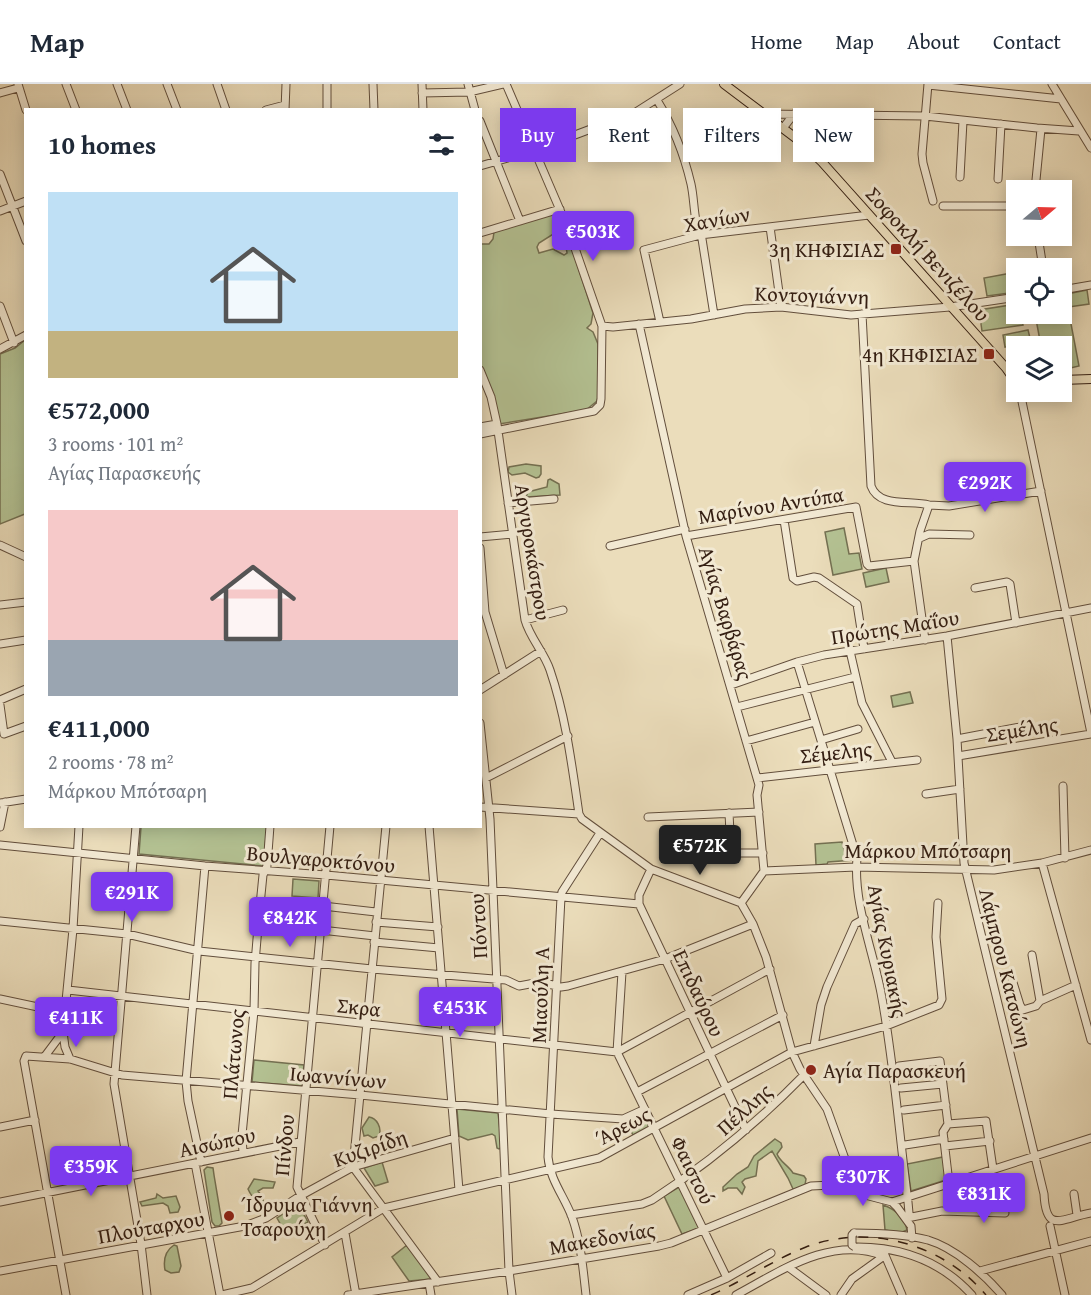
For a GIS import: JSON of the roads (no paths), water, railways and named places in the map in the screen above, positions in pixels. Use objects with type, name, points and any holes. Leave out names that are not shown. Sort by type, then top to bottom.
[{"type":"main road","name":"Σοφοκλή Βενιζέλου","points":[[724,84],[757,108]]},
{"type":"main road","name":"Σοφοκλή Βενιζέλου","points":[[783,128],[814,153],[1006,368]]},
{"type":"main road","points":[[1072,380],[1091,379]]},
{"type":"street","points":[[66,84],[75,108]]},
{"type":"street","points":[[117,84],[126,108]]},
{"type":"street","points":[[167,84],[176,108]]},
{"type":"street","points":[[217,84],[225,108]]},
{"type":"street","points":[[285,107],[286,84]]},
{"type":"street","points":[[327,84],[327,108]]},
{"type":"street","points":[[373,84],[374,108]]},
{"type":"street","points":[[422,84],[423,108]]},
{"type":"street","points":[[422,93],[505,84],[516,108]]},
{"type":"street","points":[[576,135],[636,112],[680,84]]},
{"type":"street","points":[[1052,84],[1091,148]]},
{"type":"street","points":[[933,201],[922,163],[928,85],[1061,99]]},
{"type":"street","points":[[0,93],[18,86],[25,108]]},
{"type":"street","points":[[469,88],[474,108]]},
{"type":"street","points":[[657,100],[670,122],[685,163],[714,315]]},
{"type":"street","points":[[783,128],[793,115]]},
{"type":"street","points":[[874,115],[925,116],[1079,131]]},
{"type":"street","points":[[960,177],[963,121]]},
{"type":"street","points":[[998,179],[1001,124]]},
{"type":"street","points":[[482,127],[520,221]]},
{"type":"street","points":[[1036,180],[1041,129]]},
{"type":"street","points":[[482,165],[500,160]]},
{"type":"street","points":[[482,427],[497,427],[594,411],[600,405],[602,326],[560,209],[540,162]]},
{"type":"street","points":[[0,174],[24,236]]},
{"type":"street","points":[[0,211],[24,202]]},
{"type":"street","points":[[943,206],[1006,206]]},
{"type":"street","points":[[482,231],[560,209]]},
{"type":"street","name":"Χανίων","points":[[660,322],[644,250],[700,235],[869,215]]},
{"type":"street","points":[[770,227],[781,308]]},
{"type":"street","points":[[1072,288],[1091,285]]},
{"type":"street","name":"Κοντογιάννη","points":[[602,326],[660,322],[745,309],[781,308],[851,315],[950,307],[1006,299]]},
{"type":"street","points":[[0,306],[14,343]]},
{"type":"street","points":[[862,314],[871,486],[875,495],[885,500],[949,506],[1041,491]]},
{"type":"street","name":"Αγίας Βαρβάρας","points":[[639,324],[686,532],[758,778],[764,871]]},
{"type":"street","points":[[0,349],[24,336]]},
{"type":"street","name":"Αργυροκάστρου","points":[[482,375],[497,427],[525,620],[551,672],[568,736],[579,814]]},
{"type":"street","points":[[1022,402],[1091,734]]},
{"type":"street","points":[[482,433],[497,427]]},
{"type":"street","points":[[508,503],[554,499]]},
{"type":"street","points":[[925,640],[914,561],[929,505]]},
{"type":"street","name":"Μαρίνου Αντύπα","points":[[610,546],[686,532],[784,520],[856,507],[869,566],[914,561]]},
{"type":"street","points":[[784,520],[793,578],[797,581],[819,578],[857,604],[864,649]]},
{"type":"street","points":[[482,537],[512,534]]},
{"type":"street","points":[[920,538],[930,534],[970,535]]},
{"type":"street","points":[[0,545],[24,556]]},
{"type":"street","points":[[482,574],[485,612],[504,675]]},
{"type":"street","points":[[975,588],[1007,582],[1010,584],[1016,623]]},
{"type":"street","points":[[0,605],[24,602]]},
{"type":"street","name":"Πρώτης Μαΐου","points":[[731,685],[797,662],[1091,608]]},
{"type":"street","points":[[525,620],[563,610]]},
{"type":"street","name":"Λάμπρου Κατσώνη","points":[[947,636],[966,870],[1044,1194],[1043,1205],[1051,1223],[1065,1295]]},
{"type":"street","points":[[0,644],[24,640]]},
{"type":"street","points":[[482,689],[541,651]]},
{"type":"street","points":[[850,651],[862,703],[892,762]]},
{"type":"street","name":"Αγίας Κυριακής","points":[[797,662],[857,858],[856,867],[864,919],[881,992],[886,1026],[908,1197],[907,1218]]},
{"type":"street","points":[[737,707],[855,676]]},
{"type":"street","points":[[0,700],[24,690]]},
{"type":"street","points":[[0,705],[4,734],[24,727]]},
{"type":"street","points":[[746,741],[815,722]]},
{"type":"street","points":[[957,739],[1025,726]]},
{"type":"street","points":[[821,740],[858,729]]},
{"type":"street","name":"Σεμέλης","points":[[958,756],[1091,734]]},
{"type":"street","points":[[486,778],[568,736]]},
{"type":"street","name":"Πόντου","points":[[482,741],[489,808],[509,1271],[512,1295]]},
{"type":"street","name":"Σέμελης","points":[[758,778],[917,760]]},
{"type":"street","points":[[1063,786],[1065,858]]},
{"type":"street","points":[[926,794],[960,789]]},
{"type":"street","points":[[0,828],[3,803],[24,799]]},
{"type":"street","points":[[482,807],[579,814],[582,819],[651,868],[741,903],[753,924],[770,969],[792,1053],[827,1109],[854,1184],[865,1194],[892,1202],[912,1226],[912,1238]]},
{"type":"street","points":[[648,817],[759,812]]},
{"type":"street","points":[[729,813],[731,853],[763,853]]},
{"type":"street","points":[[70,1059],[65,1047],[63,1032],[80,828]]},
{"type":"street","points":[[136,828],[115,1074],[116,1102],[141,1244],[147,1295]]},
{"type":"street","points":[[265,871],[270,828]]},
{"type":"street","name":"Πίνδου","points":[[325,1245],[297,1187],[330,828]]},
{"type":"street","points":[[386,828],[353,1167],[438,1282]]},
{"type":"street","points":[[429,828],[459,1190]]},
{"type":"street","name":"Μιαούλη Α","points":[[549,1170],[555,986],[561,897],[600,832]]},
{"type":"street","name":"Βουλγαροκτόνου","points":[[0,845],[205,866],[639,904]]},
{"type":"street","name":"Μάρκου Μπότσαρη","points":[[764,871],[856,867],[994,870],[1042,863],[1091,850]]},
{"type":"street","points":[[1042,863],[1091,1040]]},
{"type":"street","points":[[205,866],[195,1005],[186,1081],[209,1234],[221,1295]]},
{"type":"street","points":[[639,904],[639,895],[651,868]]},
{"type":"street","name":"Πλάτωνος","points":[[243,1153],[242,1139],[254,1011],[255,957],[262,875],[265,871]]},
{"type":"street","points":[[741,903],[764,871]]},
{"type":"street","name":"Άρεως","points":[[221,1295],[252,1288],[384,1208],[598,1158],[792,1053],[886,1026],[939,1005],[942,999],[936,937],[938,903]]},
{"type":"street","name":"Επιδαύρου","points":[[639,904],[746,1130]]},
{"type":"street","points":[[323,906],[376,912]]},
{"type":"street","points":[[814,1046],[821,1005],[827,987],[855,924],[864,919]]},
{"type":"street","points":[[0,921],[127,934],[199,951],[506,980],[519,986],[540,982],[555,986],[568,986],[622,972],[665,959],[753,924]]},
{"type":"street","points":[[376,922],[438,927]]},
{"type":"street","points":[[321,930],[439,948]]},
{"type":"street","points":[[1032,955],[1040,1001]]},
{"type":"street","points":[[617,1052],[770,969]]},
{"type":"street","points":[[617,1052],[622,972]]},
{"type":"street","points":[[1011,976],[1023,1010],[1036,1006],[1040,1001],[1076,985]]},
{"type":"street","name":"Σκρα","points":[[68,990],[617,1052]]},
{"type":"street","points":[[0,999],[66,1013]]},
{"type":"street","points":[[637,1092],[783,1015]]},
{"type":"street","points":[[45,1056],[63,1032]]},
{"type":"street","name":"Φαιστού","points":[[617,1052],[727,1278]]},
{"type":"street","name":"Ιωαννίνων","points":[[35,1120],[24,1061],[25,1057],[29,1056],[70,1059],[115,1074],[551,1114],[623,1119],[645,1109]]},
{"type":"street","points":[[899,1066],[940,1061],[948,1124],[944,1129],[949,1183]]},
{"type":"street","name":"Πέλλης","points":[[571,1215],[642,1204],[652,1200],[710,1161],[776,1104],[804,1075]]},
{"type":"street","points":[[901,1088],[943,1084]]},
{"type":"street","points":[[904,1110],[946,1105]]},
{"type":"street","points":[[0,1127],[35,1120],[66,1295]]},
{"type":"street","points":[[948,1124],[986,1121],[993,1169]]},
{"type":"street","points":[[892,1202],[1091,1137]]},
{"type":"street","name":"Κυζιρίδη","points":[[300,1196],[353,1167],[455,1138]]},
{"type":"street","points":[[905,1145],[990,1141]]},
{"type":"street","name":"Αισώπου","points":[[0,1202],[300,1142]]},
{"type":"street","points":[[549,1170],[571,1215],[586,1295]]},
{"type":"street","name":"Μακεδονίας","points":[[353,1295],[671,1243],[811,1186],[854,1184]]},
{"type":"street","points":[[1074,1194],[1077,1215]]},
{"type":"street","name":"Πλούταρχου","points":[[0,1271],[245,1226],[266,1218],[300,1196]]},
{"type":"street","points":[[907,1218],[936,1212],[964,1210],[1005,1213]]},
{"type":"street","points":[[1051,1223],[1091,1213]]},
{"type":"street","points":[[345,1233],[353,1295]]},
{"type":"street","points":[[972,1295],[956,1280],[927,1260],[916,1255],[884,1248],[855,1247],[852,1245],[852,1234],[929,1240],[980,1271],[1002,1295]]},
{"type":"street","points":[[980,1271],[1091,1240]]},
{"type":"street","points":[[884,1248],[884,1256],[902,1295]]},
{"type":"street","points":[[736,1295],[805,1258],[824,1252],[872,1252],[884,1256]]},
{"type":"street","points":[[688,1295],[727,1278],[771,1254]]},
{"type":"street","points":[[841,1295],[852,1279],[884,1256]]},
{"type":"street","points":[[788,1267],[826,1295]]},
{"type":"street","points":[[429,1283],[431,1295]]},
{"type":"street","points":[[252,1288],[256,1295]]},
{"type":"railway","points":[[711,1295],[806,1247],[830,1240],[855,1237],[879,1238],[927,1251],[969,1277],[986,1295]]},
{"type":"place","name":"3η ΚΗΦΙΣΙΑΣ","points":[[896,249]]},
{"type":"place","name":"4η ΚΗΦΙΣΙΑΣ","points":[[989,354]]},
{"type":"place","name":"Αγία Παρασκευή","points":[[811,1070]]},
{"type":"place","name":"Ίδρυμα Γιάννη Τσαρούχη","points":[[229,1216]]}]
